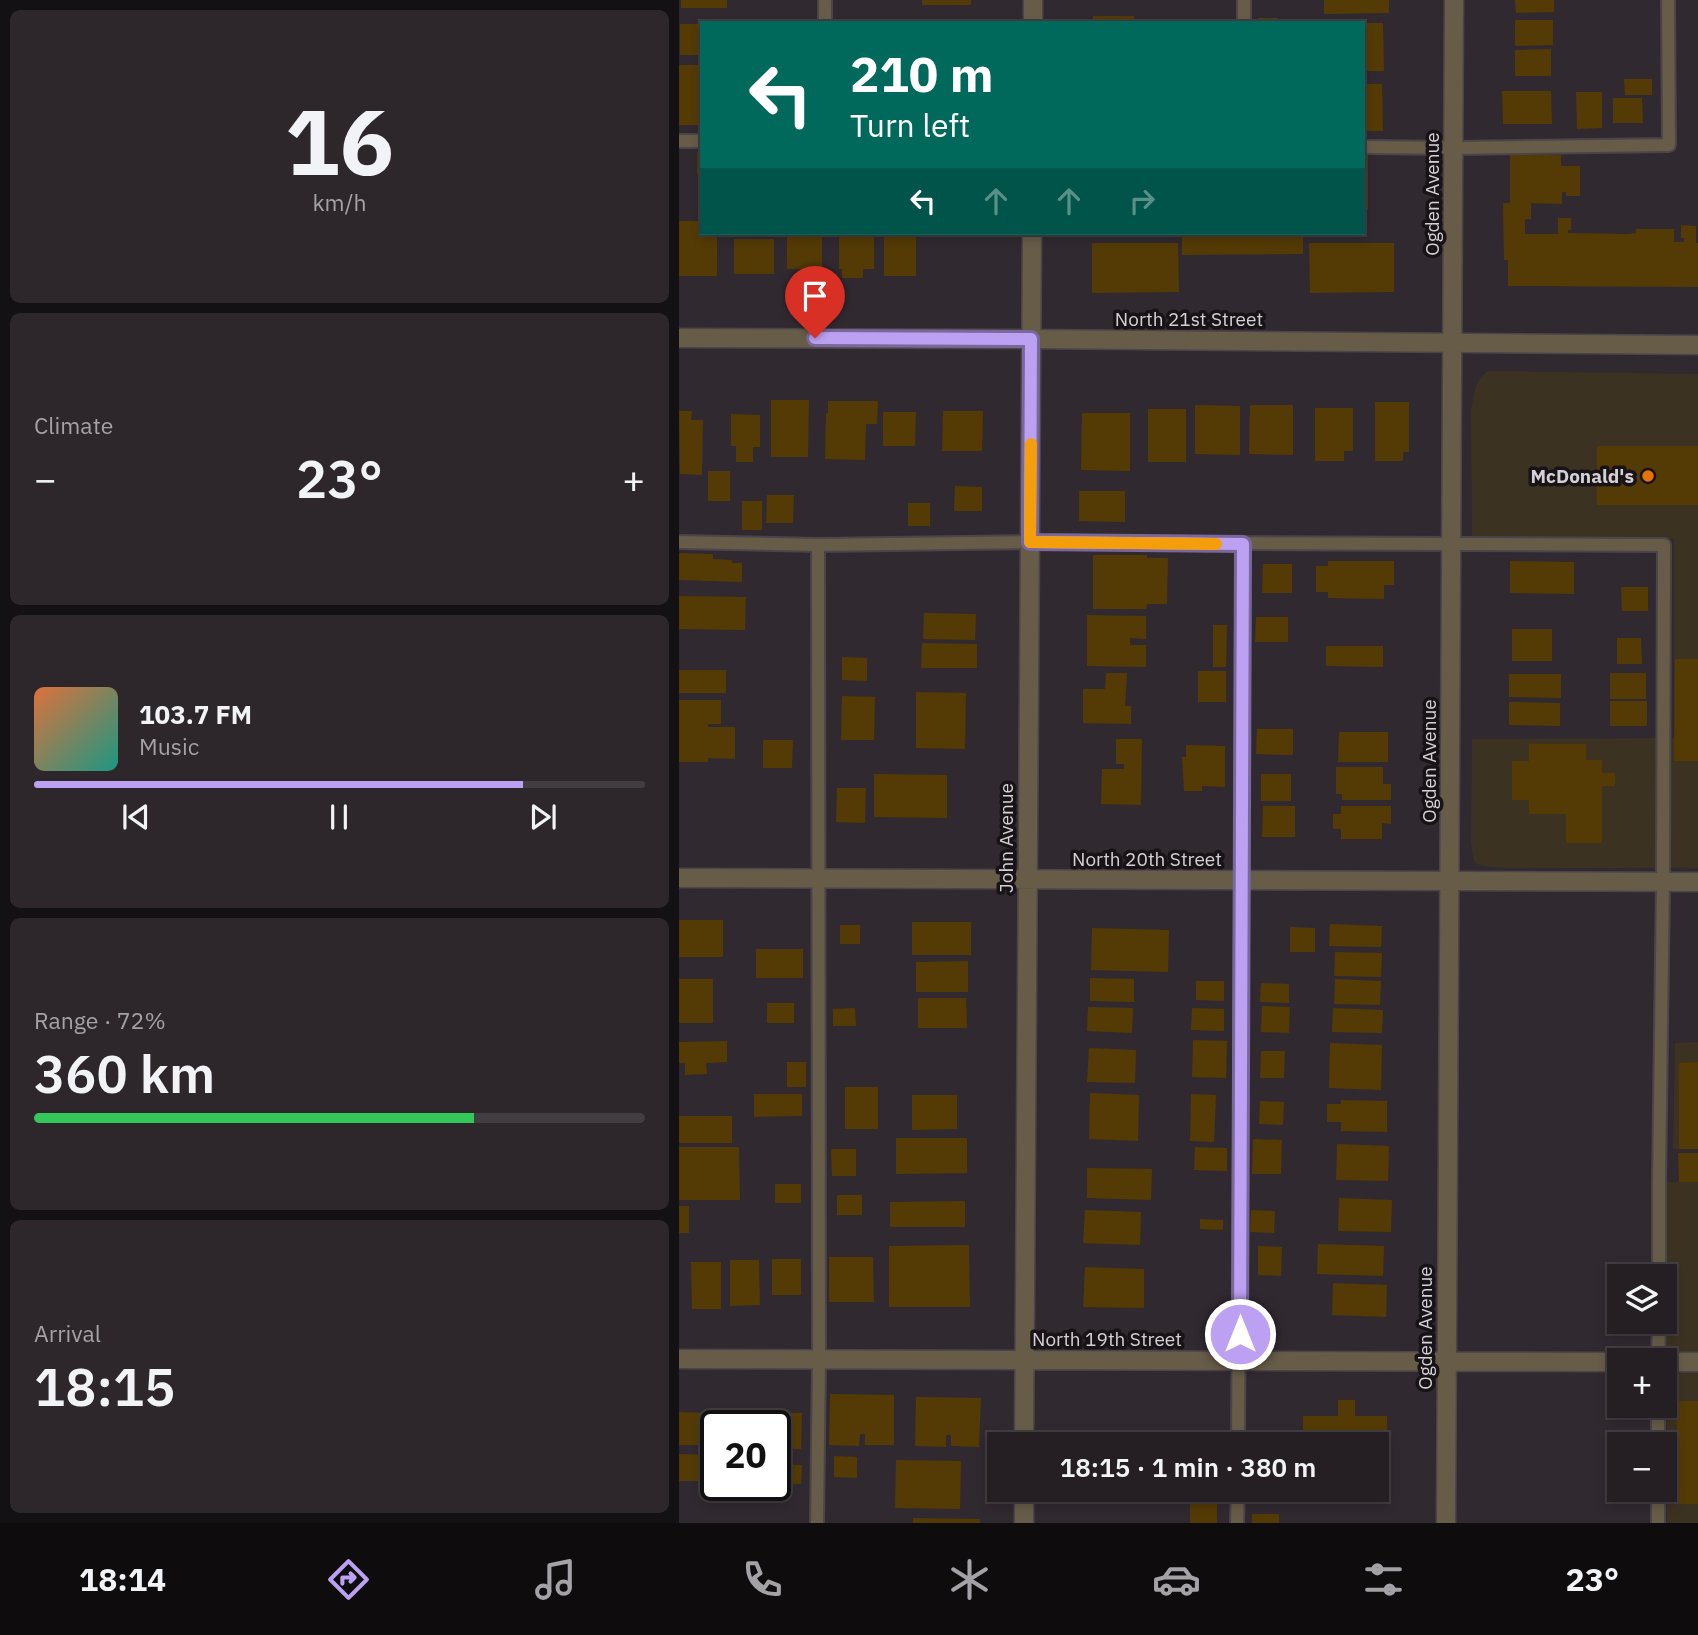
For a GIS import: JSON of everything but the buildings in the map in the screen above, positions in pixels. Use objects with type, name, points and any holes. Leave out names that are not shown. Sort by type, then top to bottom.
[{"type":"street","points":[[1033,0],[1033,21]]},
{"type":"street","name":"Ogden Avenue","points":[[1446,1523],[1454,0]]},
{"type":"street","name":"John Avenue","points":[[1024,1432],[1032,235]]},
{"type":"street","name":"North 21st Street","points":[[679,338],[1698,345]]},
{"type":"street","name":"North 20th Street","points":[[679,878],[1698,882]]},
{"type":"street","name":"North 19th Street","points":[[679,1359],[1607,1362]]},
{"type":"street","points":[[1677,1362],[1698,1363]]},
{"type":"street","points":[[1024,1502],[1024,1523]]},
{"type":"lane","points":[[825,0],[825,21]]},
{"type":"lane","points":[[1244,0],[1244,21]]},
{"type":"lane","points":[[1365,147],[1668,145],[1668,0]]},
{"type":"lane","points":[[679,141],[700,141]]},
{"type":"lane","points":[[679,542],[818,545],[1030,542],[1664,545],[1659,1264]]},
{"type":"lane","points":[[1238,1432],[1243,544]]},
{"type":"lane","points":[[817,1523],[818,545]]},
{"type":"lane","points":[[1237,1523],[1238,1502]]},
{"type":"lane","points":[[1658,1502],[1658,1523]]},
{"type":"shaded area","points":[[1486,372],[1698,374],[1698,868],[1500,868],[1475,863],[1471,843],[1472,739],[1674,738],[1674,539],[1472,537],[1471,410],[1480,379]]},
{"type":"shaded area","points":[[1698,1042],[1698,1149],[1673,1149],[1675,1043]]},
{"type":"shaded area","points":[[1666,1182],[1698,1182],[1698,1523],[1667,1523],[1667,1502],[1677,1502],[1677,1432],[1667,1432],[1667,1418],[1677,1418],[1677,1348],[1666,1348],[1666,1334],[1677,1334],[1677,1264],[1666,1264]]},
{"type":"slow traffic","points":[[1031,444],[1030,542],[1216,544]]},
{"type":"place","name":"McDonald's","points":[[1648,476]]},
{"type":"route","points":[[815,338],[1031,339],[1030,542],[1243,544],[1240,1334]]}]
